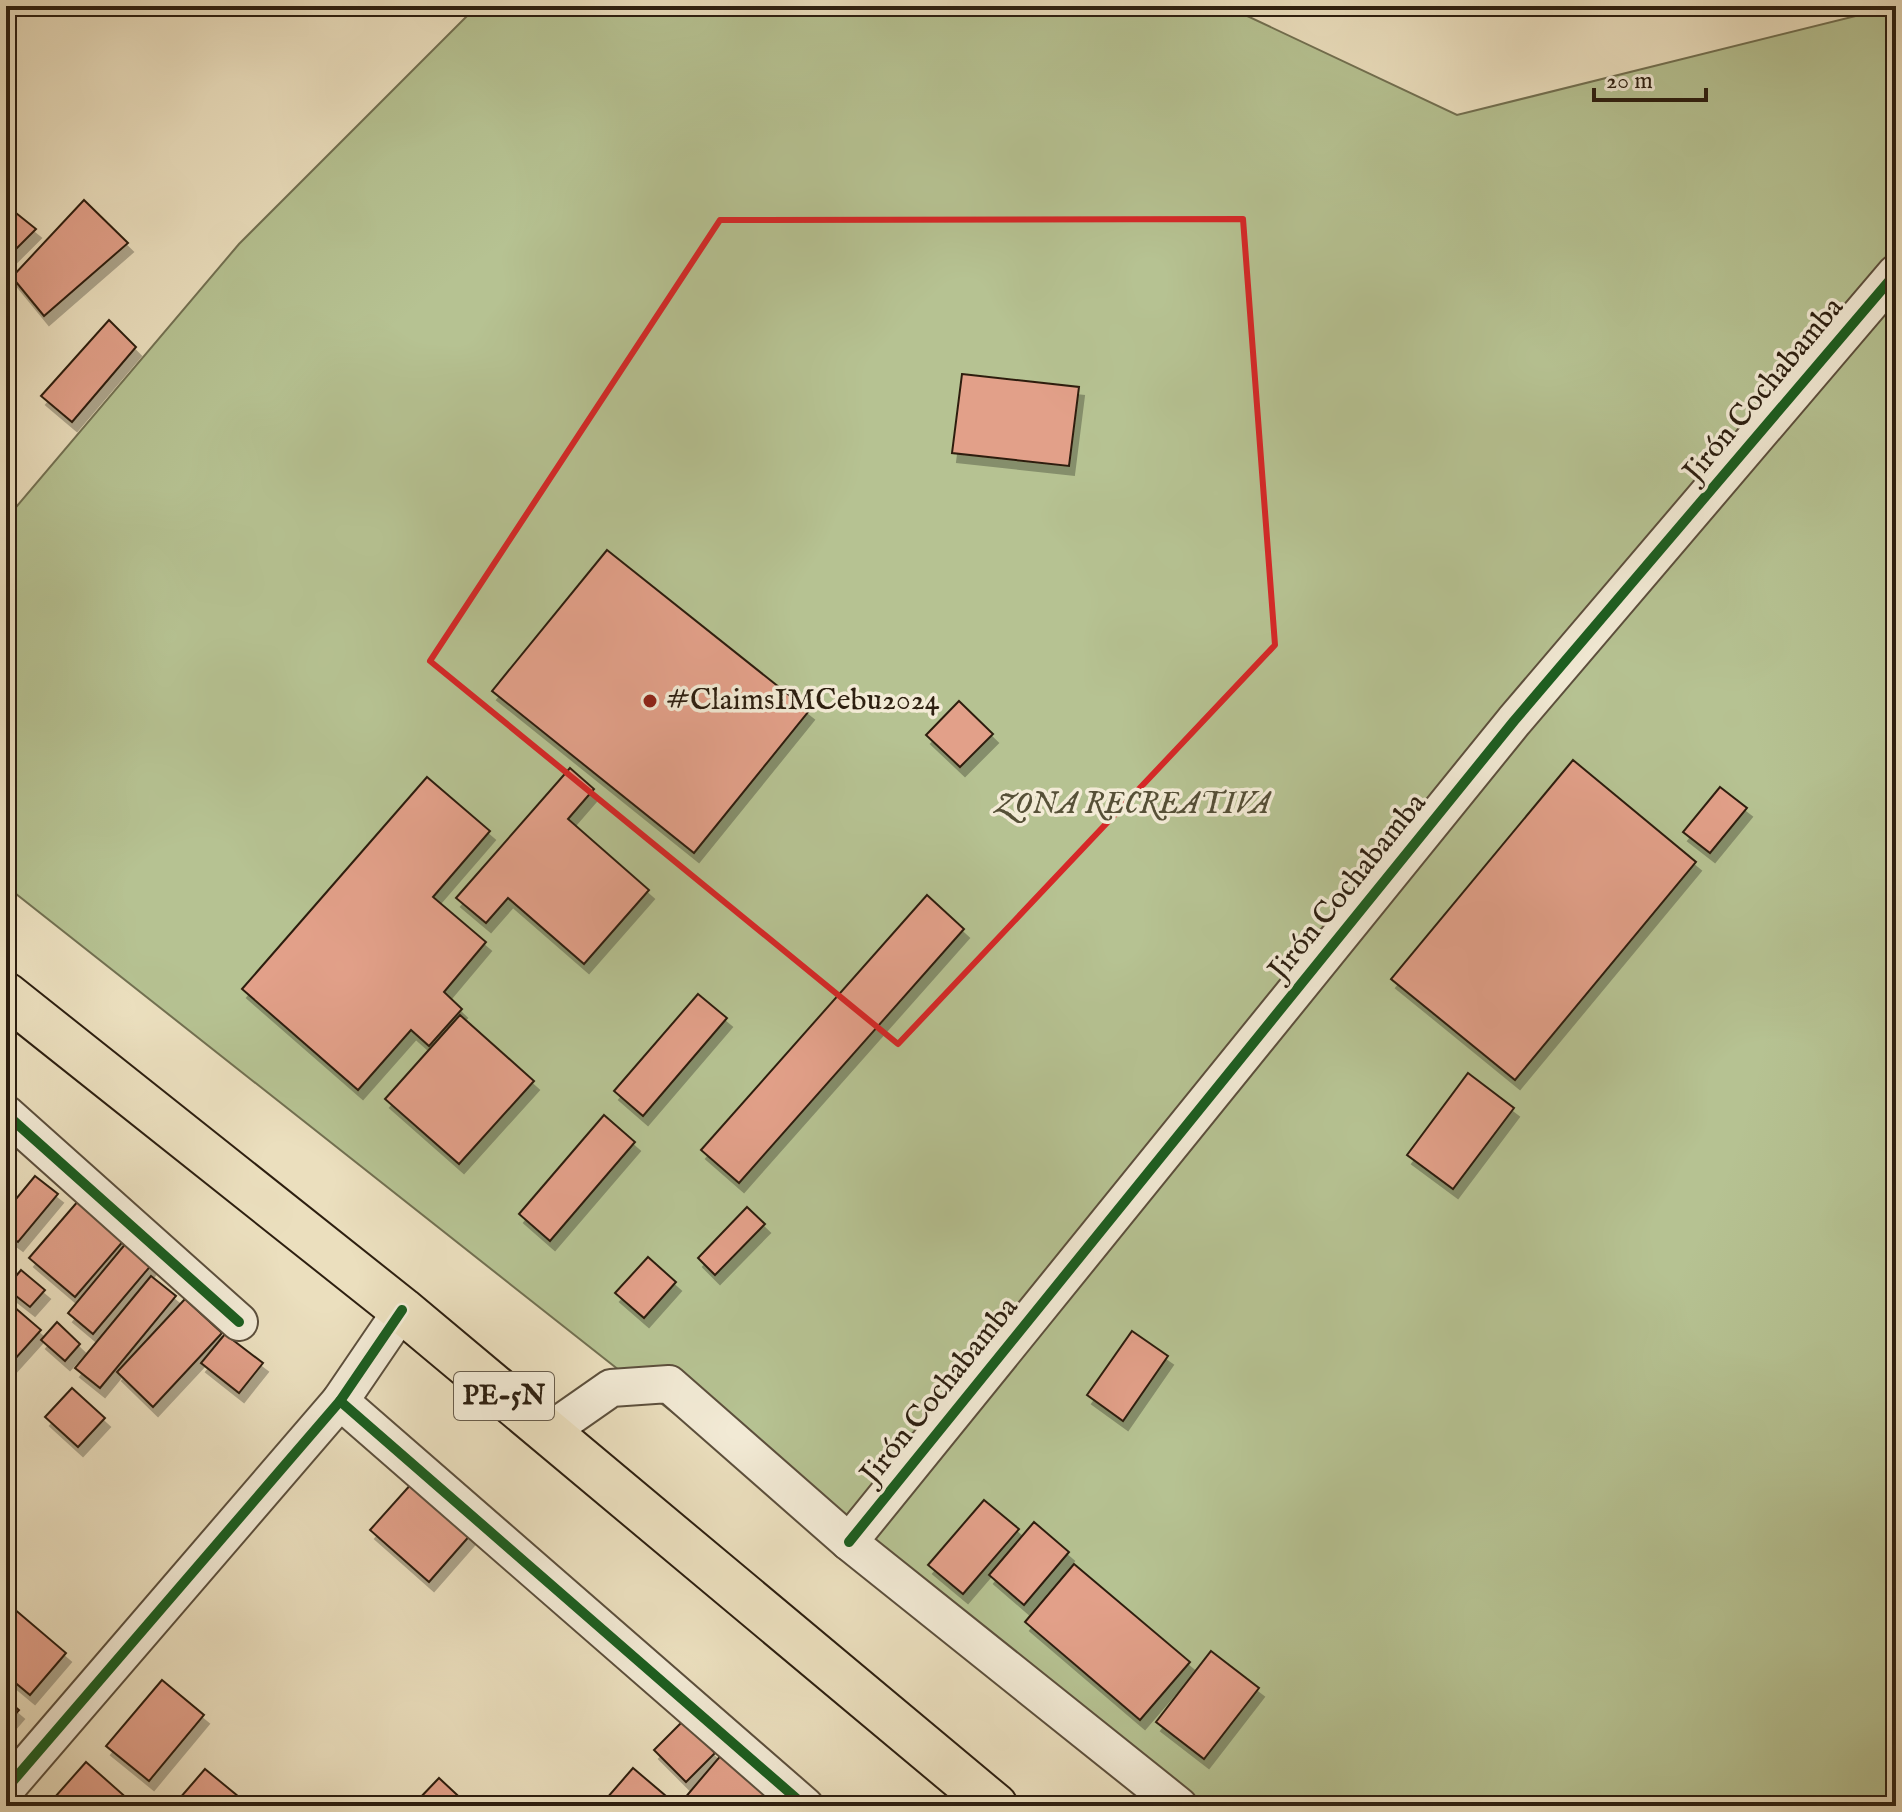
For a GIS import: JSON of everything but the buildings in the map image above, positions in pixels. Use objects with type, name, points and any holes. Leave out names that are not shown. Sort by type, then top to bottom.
[{"type":"highway","name":"PE-5N","points":[[6,995],[402,1310],[995,1806]]},
{"type":"street","name":"Jirón Cochabamba","points":[[849,1542],[1514,721],[1896,273]]},
{"type":"street","points":[[8,1113],[239,1322]]},
{"type":"street","points":[[6,1789],[340,1401],[402,1310]]},
{"type":"street","points":[[548,1432],[611,1388],[669,1384],[849,1542],[1179,1806]]},
{"type":"street","points":[[340,1401],[805,1806]]},
{"type":"highlighted area","points":[[1243,219],[1275,645],[898,1044],[430,661],[720,220]]},
{"type":"green space","name":"ZONA RECREATIVA","points":[[477,6],[1226,6],[1457,115],[1896,6],[1896,1806],[1171,1806],[6,886],[6,519],[239,244]]},
{"type":"cycle path","points":[[849,1542],[1514,721],[1896,273]]},
{"type":"cycle path","points":[[6,1114],[239,1322]]},
{"type":"cycle path","points":[[6,1789],[340,1401],[402,1310]]},
{"type":"cycle path","points":[[340,1401],[805,1806]]},
{"type":"place","name":"#ClaimsIMCebu2024","points":[[650,701]]}]
